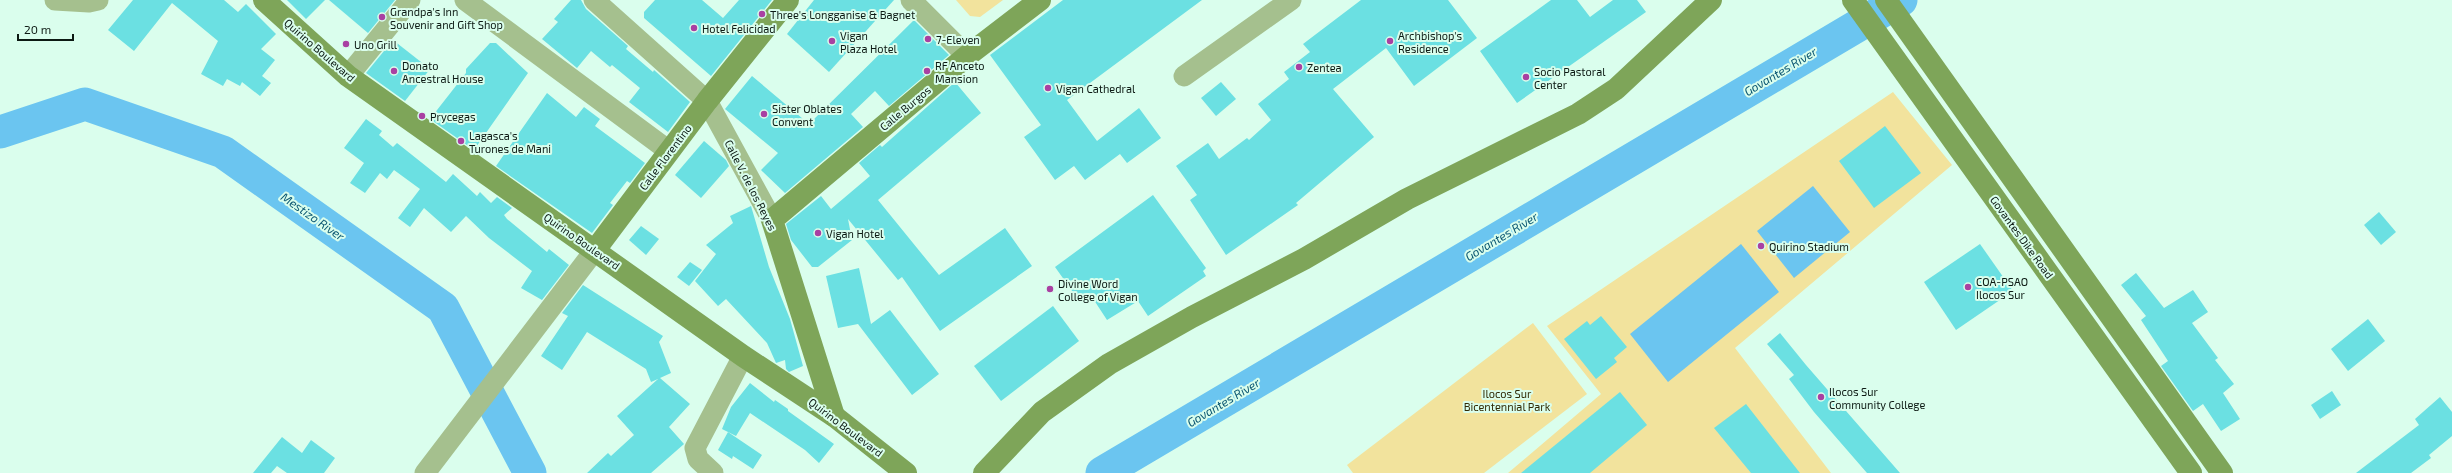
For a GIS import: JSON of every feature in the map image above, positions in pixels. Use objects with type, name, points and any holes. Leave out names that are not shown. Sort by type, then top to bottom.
[{"type":"main road","name":"Quirino Boulevard","points":[[264,0],[348,76],[743,356],[834,416],[906,473]]},
{"type":"main road","name":"Calle Florentino","points":[[595,250],[707,101],[788,0]]},
{"type":"main road","name":"Calle Burgos","points":[[772,220],[967,56],[1040,0]]},
{"type":"main road","points":[[984,473],[1042,412],[1109,364],[1192,317],[1304,259],[1407,199],[1578,114],[1616,89],[1711,0]]},
{"type":"main road","name":"Govantes Dike Road","points":[[1853,0],[2192,473]]},
{"type":"main road","points":[[1886,0],[2094,292],[2218,472]]},
{"type":"main road","points":[[1910,81],[1926,57]]},
{"type":"main road","name":"Calle V. de los Reyes","points":[[772,220],[834,416]]},
{"type":"main road","points":[[2072,307],[2094,292]]},
{"type":"street","points":[[55,0],[89,2],[98,0]]},
{"type":"street","points":[[348,76],[410,0]]},
{"type":"street","points":[[465,0],[669,151]]},
{"type":"street","name":"Calle V. de los Reyes","points":[[594,0],[707,101],[772,220]]},
{"type":"street","points":[[911,0],[967,56]]},
{"type":"street","points":[[1184,76],[1291,0]]},
{"type":"street","name":"Calle Florentino","points":[[424,473],[543,315],[595,250]]},
{"type":"street","points":[[713,473],[698,459],[695,448],[743,356]]},
{"type":"green space","points":[[956,0],[1003,0],[980,17],[970,16]]},
{"type":"green space","name":"Quirino Stadium","points":[[1893,92],[1952,165],[1735,348],[1831,473],[1508,473],[1601,394],[1547,326]]},
{"type":"green space","name":"Ilocos Sur Bicentennial Park","points":[[1533,323],[1587,394],[1484,473],[1353,473],[1347,465]]},
{"type":"water","points":[[1813,186],[1850,232],[1794,278],[1757,231]]},
{"type":"water","points":[[1741,244],[1779,292],[1668,382],[1630,334]]},
{"type":"building","points":[[133,0],[224,0],[238,12],[246,4],[276,34],[261,49],[275,60],[262,76],[271,83],[260,96],[242,82],[240,86],[227,79],[223,86],[201,74],[218,41],[172,3],[134,51],[108,30]]},
{"type":"building","points":[[287,0],[325,0],[306,19]]},
{"type":"building","points":[[329,0],[395,0],[368,33]]},
{"type":"building","points":[[571,0],[581,0],[586,9],[628,46],[626,49],[653,72],[654,70],[690,102],[668,132],[629,102],[640,88],[612,65],[610,67],[591,51],[577,68],[542,39],[558,22],[554,19]]},
{"type":"building","name":"Hotel Felicidad","points":[[655,0],[702,0],[723,18],[739,0],[772,0],[711,76],[644,18],[644,12]]},
{"type":"building","name":"Vigan Plaza Hotel","points":[[814,0],[894,0],[829,72],[787,34]]},
{"type":"building","name":"Vigan Cathedral","points":[[1063,0],[1202,0],[1067,100],[1097,141],[1139,108],[1161,138],[1127,163],[1120,154],[1085,180],[1074,166],[1055,180],[1024,137],[1041,125],[990,55]]},
{"type":"building","points":[[1361,0],[1448,0],[1477,38],[1414,86],[1386,48],[1333,89],[1374,137],[1296,203],[1298,205],[1226,255],[1190,200],[1197,195],[1176,166],[1208,143],[1219,159],[1247,138],[1249,140],[1271,120],[1258,104],[1289,79],[1284,72],[1310,52],[1303,44]]},
{"type":"building","name":"Socio Pastoral Center","points":[[1551,0],[1577,0],[1590,17],[1613,0],[1637,0],[1646,12],[1517,103],[1480,51]]},
{"type":"building","points":[[914,20],[949,55],[889,106],[875,91],[851,114],[863,127],[785,193],[761,170],[778,153],[725,109],[752,76],[809,124]]},
{"type":"building","name":"Donato Ancestral House","points":[[393,40],[430,69],[405,101],[366,73]]},
{"type":"building","points":[[490,43],[496,43],[528,73],[474,150],[430,119],[466,73],[466,69]]},
{"type":"building","points":[[955,82],[981,113],[878,200],[939,275],[1005,228],[1032,266],[940,331],[902,277],[898,280],[848,219],[852,240],[818,267],[812,267],[791,240],[786,224],[821,196],[831,209],[870,176],[859,163],[880,145],[882,147]]},
{"type":"building","points":[[1221,82],[1236,99],[1216,116],[1201,98]]},
{"type":"building","points":[[547,93],[576,117],[584,107],[600,119],[595,126],[645,163],[630,183],[627,181],[610,203],[613,205],[592,233],[496,166]]},
{"type":"building","points":[[366,119],[382,131],[379,135],[393,147],[397,143],[446,182],[453,174],[477,196],[480,192],[491,203],[497,197],[512,208],[504,215],[507,219],[547,252],[549,249],[569,265],[542,300],[521,288],[532,271],[489,238],[466,216],[451,232],[424,208],[410,227],[398,218],[420,189],[394,170],[387,179],[380,173],[365,193],[350,183],[364,163],[344,148]]},
{"type":"building","points":[[1885,126],[1921,173],[1874,208],[1839,161]]},
{"type":"building","points":[[704,141],[726,160],[729,166],[701,198],[675,175]]},
{"type":"building","points":[[1153,195],[1206,268],[1203,271],[1206,276],[1148,316],[1138,301],[1107,320],[1090,294],[1080,302],[1055,267]]},
{"type":"building","points":[[751,206],[769,267],[790,319],[803,366],[789,372],[786,369],[785,360],[776,363],[767,343],[726,299],[718,306],[695,281],[716,254],[706,245],[733,223],[730,216]]},
{"type":"building","points":[[2379,212],[2396,232],[2381,245],[2364,225]]},
{"type":"building","points":[[641,226],[659,239],[646,255],[629,240]]},
{"type":"building","name":"COA-PSAO Ilocos Sur","points":[[1980,244],[2013,291],[1956,330],[1924,282]]},
{"type":"building","points":[[690,262],[702,270],[689,286],[677,277]]},
{"type":"building","points":[[859,268],[871,324],[890,310],[939,374],[912,395],[858,324],[838,328],[826,276]]},
{"type":"building","points":[[2136,273],[2164,308],[2193,290],[2208,312],[2192,323],[2218,358],[2215,360],[2234,384],[2223,393],[2240,419],[2221,431],[2203,404],[2193,411],[2161,366],[2168,361],[2141,320],[2146,316],[2121,285]]},
{"type":"building","points":[[583,285],[663,336],[659,342],[671,373],[660,378],[690,404],[669,427],[684,444],[651,473],[587,473],[608,453],[611,456],[634,435],[617,416],[658,379],[651,382],[646,369],[587,332],[562,370],[541,356],[568,316],[562,313]]},
{"type":"building","points":[[1053,306],[1079,341],[1001,401],[974,366]]},
{"type":"building","points":[[1601,316],[1627,347],[1614,358],[1617,362],[1596,379],[1564,339],[1587,321],[1590,325]]},
{"type":"building","points":[[2368,319],[2385,341],[2348,371],[2331,349]]},
{"type":"building","points":[[1780,333],[1900,473],[1867,473],[1814,412],[1789,379],[1794,375],[1767,344]]},
{"type":"building","points":[[750,383],[774,402],[775,400],[788,409],[788,411],[834,444],[819,463],[805,450],[750,413],[736,436],[722,429],[731,407]]},
{"type":"building","points":[[2332,391],[2341,405],[2320,419],[2311,405]]},
{"type":"building","points":[[1620,392],[1647,425],[1590,473],[1521,473]]},
{"type":"building","points":[[2440,397],[2452,412],[2452,436],[2429,455],[2431,458],[2411,473],[2356,473],[2419,425],[2415,419]]},
{"type":"building","points":[[1746,404],[1800,473],[1751,473],[1714,428]]},
{"type":"building","points":[[728,432],[762,455],[753,469],[733,456],[732,459],[718,450]]},
{"type":"building","points":[[282,437],[302,453],[311,440],[335,458],[324,473],[287,473],[277,466],[271,473],[253,473]]},
{"type":"waterway","name":"Govantes River","points":[[1102,473],[1901,0]]},
{"type":"waterway","name":"Mestizo River","points":[[0,132],[85,104],[223,152],[443,308],[530,473]]},
{"type":"place","name":"Three's Longganise & Bagnet","points":[[762,14]]},
{"type":"place","name":"Grandpa's Inn Souvenir and Gift Shop","points":[[382,17]]},
{"type":"place","name":"Hotel Felicidad","points":[[694,28]]},
{"type":"place","name":"7-Eleven","points":[[928,39]]},
{"type":"place","name":"Vigan Plaza Hotel","points":[[832,41]]},
{"type":"place","name":"Archbishop's Residence","points":[[1390,41]]},
{"type":"place","name":"Uno Grill","points":[[346,44]]},
{"type":"place","name":"Zentea","points":[[1299,67]]},
{"type":"place","name":"Donato Ancestral House","points":[[394,71]]},
{"type":"place","name":"RF Anceto Mansion","points":[[927,71]]},
{"type":"place","name":"Socio Pastoral Center","points":[[1526,77]]},
{"type":"place","name":"Vigan Cathedral","points":[[1048,88]]},
{"type":"place","name":"Sister Oblates Convent","points":[[764,114]]},
{"type":"place","name":"Prycegas","points":[[422,116]]},
{"type":"place","name":"Lagasca's Turones de Mani","points":[[461,141]]},
{"type":"place","name":"Vigan Hotel","points":[[818,233]]},
{"type":"place","name":"Quirino Stadium","points":[[1761,246]]},
{"type":"place","name":"COA-PSAO Ilocos Sur","points":[[1968,287]]},
{"type":"place","name":"Divine Word College of Vigan","points":[[1050,289]]},
{"type":"place","name":"Ilocos Sur Community College","points":[[1821,397]]}]
